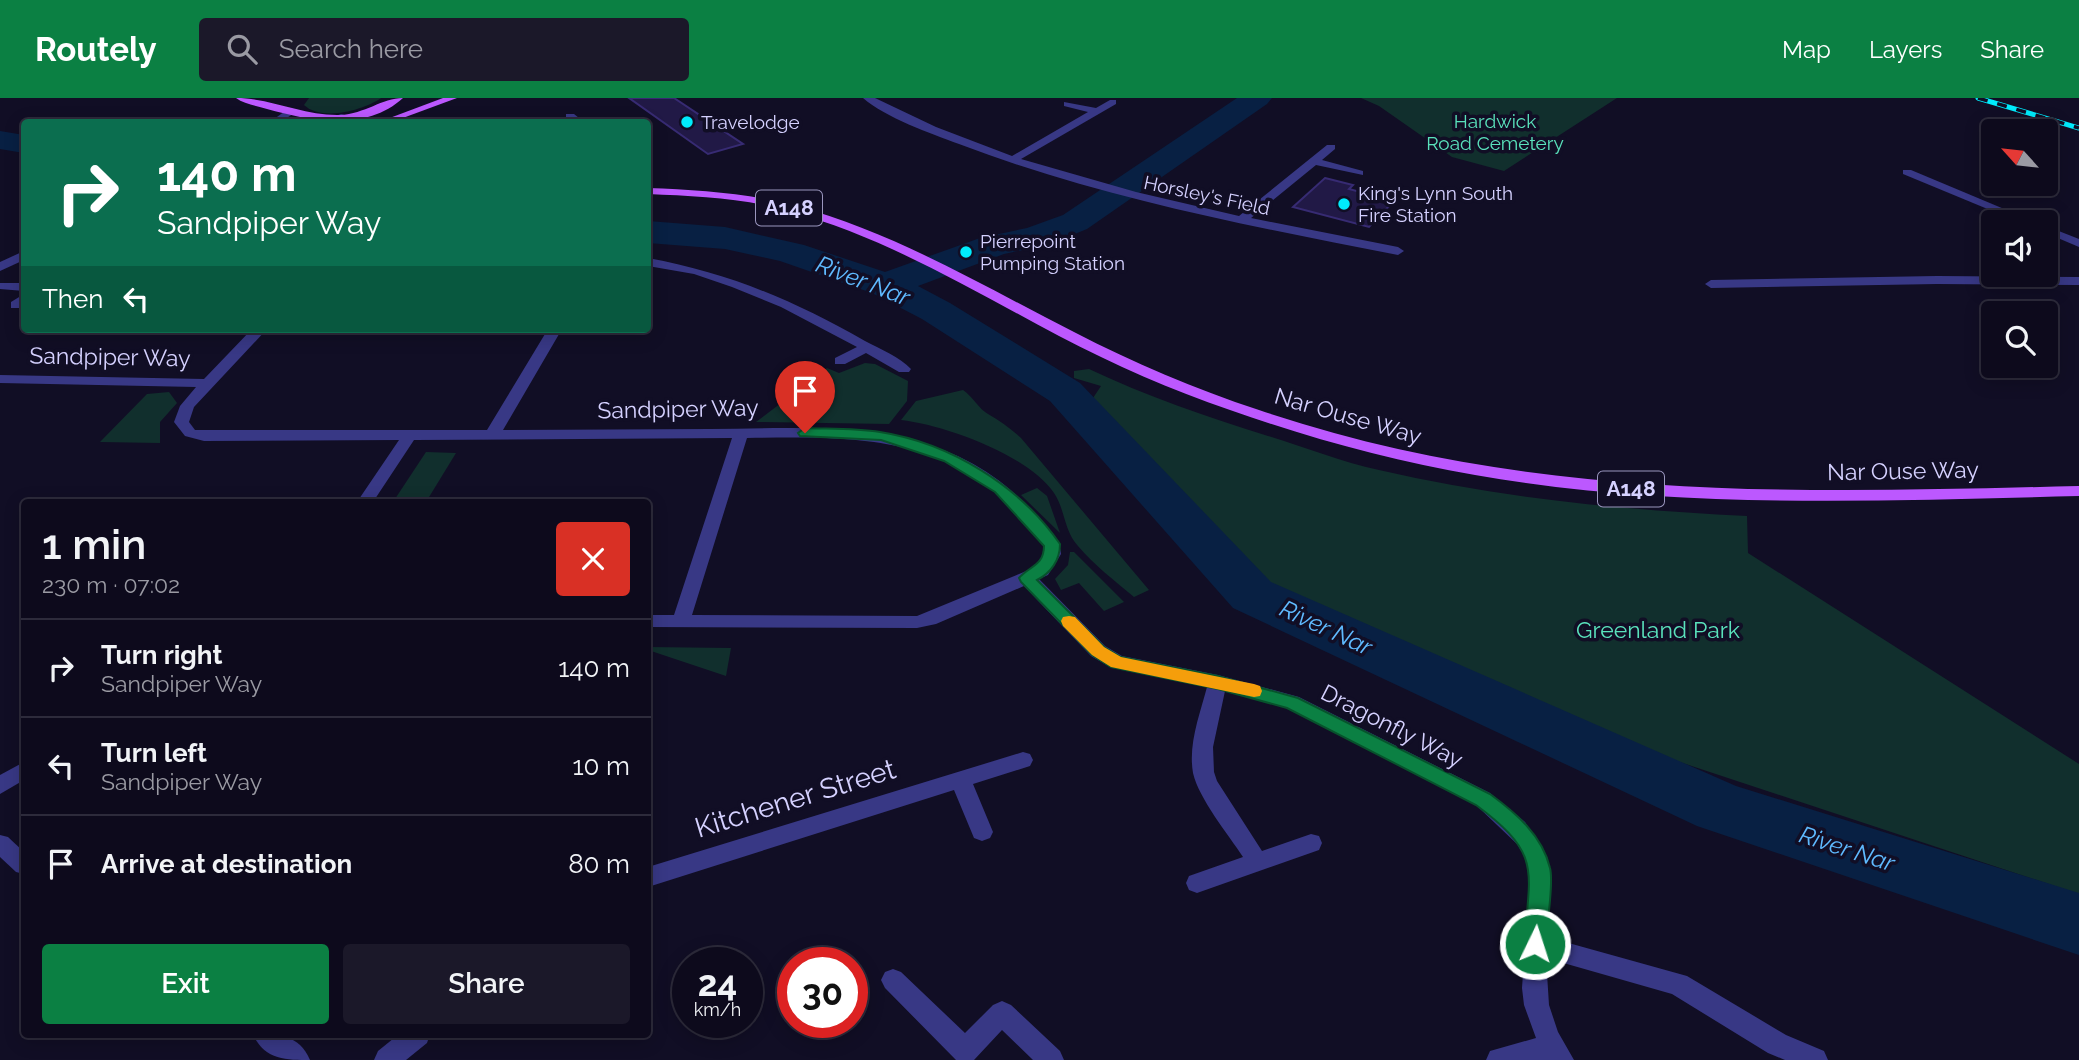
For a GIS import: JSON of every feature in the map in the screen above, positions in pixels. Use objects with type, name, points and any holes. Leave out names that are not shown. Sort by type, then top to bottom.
[{"type":"main road","points":[[242,98],[300,116],[341,117],[372,111],[397,100],[421,98]]},
{"type":"main road","points":[[297,98],[291,107],[300,116]]},
{"type":"main road","points":[[392,119],[452,98]]},
{"type":"main road","points":[[380,119],[397,100]]},
{"type":"main road","name":"Nar Ouse Way","points":[[651,191],[745,199],[796,209],[871,236],[1110,356],[1196,392],[1283,423],[1390,455],[1468,470],[1658,492],[1746,496],[2079,491]]},
{"type":"street","name":"Horsley's Field","points":[[868,98],[936,131],[1012,160],[1131,196],[1241,221],[1398,251]]},
{"type":"street","points":[[1012,160],[1113,102]]},
{"type":"street","points":[[1067,104],[1096,111]]},
{"type":"street","points":[[334,119],[341,117]]},
{"type":"street","points":[[1241,221],[1331,146]]},
{"type":"street","points":[[1314,162],[1359,173]]},
{"type":"street","points":[[1907,172],[2000,210]]},
{"type":"street","points":[[2058,234],[2079,243]]},
{"type":"street","points":[[3,265],[21,256]]},
{"type":"street","points":[[651,263],[709,274],[757,291],[832,327],[904,369]]},
{"type":"street","points":[[1711,284],[1937,280],[2079,281]]},
{"type":"street","points":[[4,286],[21,287]]},
{"type":"street","points":[[208,383],[256,333]]},
{"type":"street","points":[[492,435],[553,333]]},
{"type":"street","points":[[840,362],[867,347]]},
{"type":"street","name":"Sandpiper Way","points":[[0,379],[208,383]]},
{"type":"street","name":"Sandpiper Way","points":[[208,383],[187,406],[181,422],[190,433],[204,436],[408,437],[741,433],[855,433],[882,436],[949,458],[1000,489],[1052,544],[1052,554],[1042,571],[930,619],[916,622],[651,621]]},
{"type":"street","points":[[681,621],[741,433]]},
{"type":"street","points":[[367,499],[408,437]]},
{"type":"street","name":"Dragonfly Way","points":[[1027,578],[1098,651],[1117,662],[1218,682],[1292,702],[1483,799],[1511,820],[1525,837],[1541,869],[1531,978],[1536,1012],[1556,1053]]},
{"type":"street","points":[[1218,682],[1202,753],[1202,771],[1207,784],[1257,860]]},
{"type":"street","name":"Kitchener Street","points":[[651,876],[1023,760]]},
{"type":"street","points":[[0,786],[21,772]]},
{"type":"street","points":[[961,780],[982,832]]},
{"type":"street","points":[[1197,883],[1311,843]]},
{"type":"street","points":[[0,844],[21,862]]},
{"type":"street","points":[[1535,944],[1678,984],[1777,1044],[1815,1060]]},
{"type":"street","points":[[893,980],[965,1051],[1002,1013],[1051,1060]]},
{"type":"street","points":[[270,1038],[297,1060]]},
{"type":"street","points":[[387,1060],[413,1038]]},
{"type":"street","points":[[1499,1060],[1556,1053]]},
{"type":"green space","points":[[309,98],[381,98],[354,110],[321,113],[304,105]]},
{"type":"green space","name":"Hardwick Road Cemetery","points":[[1361,98],[1617,98],[1504,171],[1452,157],[1379,106]]},
{"type":"green space","points":[[865,363],[875,364],[908,381],[907,401],[889,424],[756,422],[827,368],[839,373]]},
{"type":"green space","name":"Greenland Park","points":[[1089,369],[1200,414],[1379,470],[1470,488],[1562,501],[1747,516],[1748,553],[2079,764],[2079,894],[1610,739],[1290,596],[1244,565],[1089,404],[1101,386],[1074,378],[1074,371]]},
{"type":"green space","points":[[963,390],[985,412],[1021,438],[1149,590],[1134,597],[1091,560],[1073,540],[1054,493],[1025,466],[962,435],[901,420],[916,401]]},
{"type":"green space","points":[[169,392],[177,403],[160,422],[160,443],[100,442],[147,394]]},
{"type":"green space","points":[[426,452],[456,453],[428,499],[395,499]]},
{"type":"green space","points":[[1037,488],[1047,496],[1060,533],[1021,495]]},
{"type":"green space","points":[[1070,552],[1074,552],[1124,602],[1104,611],[1079,583],[1061,590],[1055,579],[1068,565]]},
{"type":"green space","points":[[651,647],[731,648],[726,676],[651,651]]},
{"type":"building","name":"Travelodge","points":[[629,98],[674,98],[743,144],[708,154]]},
{"type":"building","name":"King's Lynn South Fire Station","points":[[1325,178],[1353,185],[1349,189],[1394,201],[1369,227],[1293,207]]},
{"type":"waterway","points":[[886,285],[993,246],[1037,236],[1075,222],[1257,98]]},
{"type":"waterway","name":"River Nar","points":[[0,140],[21,144]]},
{"type":"waterway","name":"River Nar","points":[[651,232],[725,238],[791,253],[886,285]]},
{"type":"waterway","name":"River Nar","points":[[886,285],[936,311],[1065,392],[1252,595],[1719,807],[2079,924]]},
{"type":"railway","points":[[1978,98],[2079,128]]},
{"type":"slow traffic","points":[[1069,621],[1098,651],[1117,662],[1254,691]]},
{"type":"place","name":"Travelodge","points":[[687,122]]},
{"type":"place","name":"King's Lynn South Fire Station","points":[[1344,204]]},
{"type":"place","name":"Pierrepoint Pumping Station","points":[[966,252]]},
{"type":"route","points":[[805,433],[855,433],[904,442],[949,458],[1000,489],[1052,544],[1048,563],[1042,571],[1027,578],[1098,651],[1117,662],[1218,682],[1292,702],[1483,799],[1511,820],[1525,837],[1541,869],[1535,944]]}]
